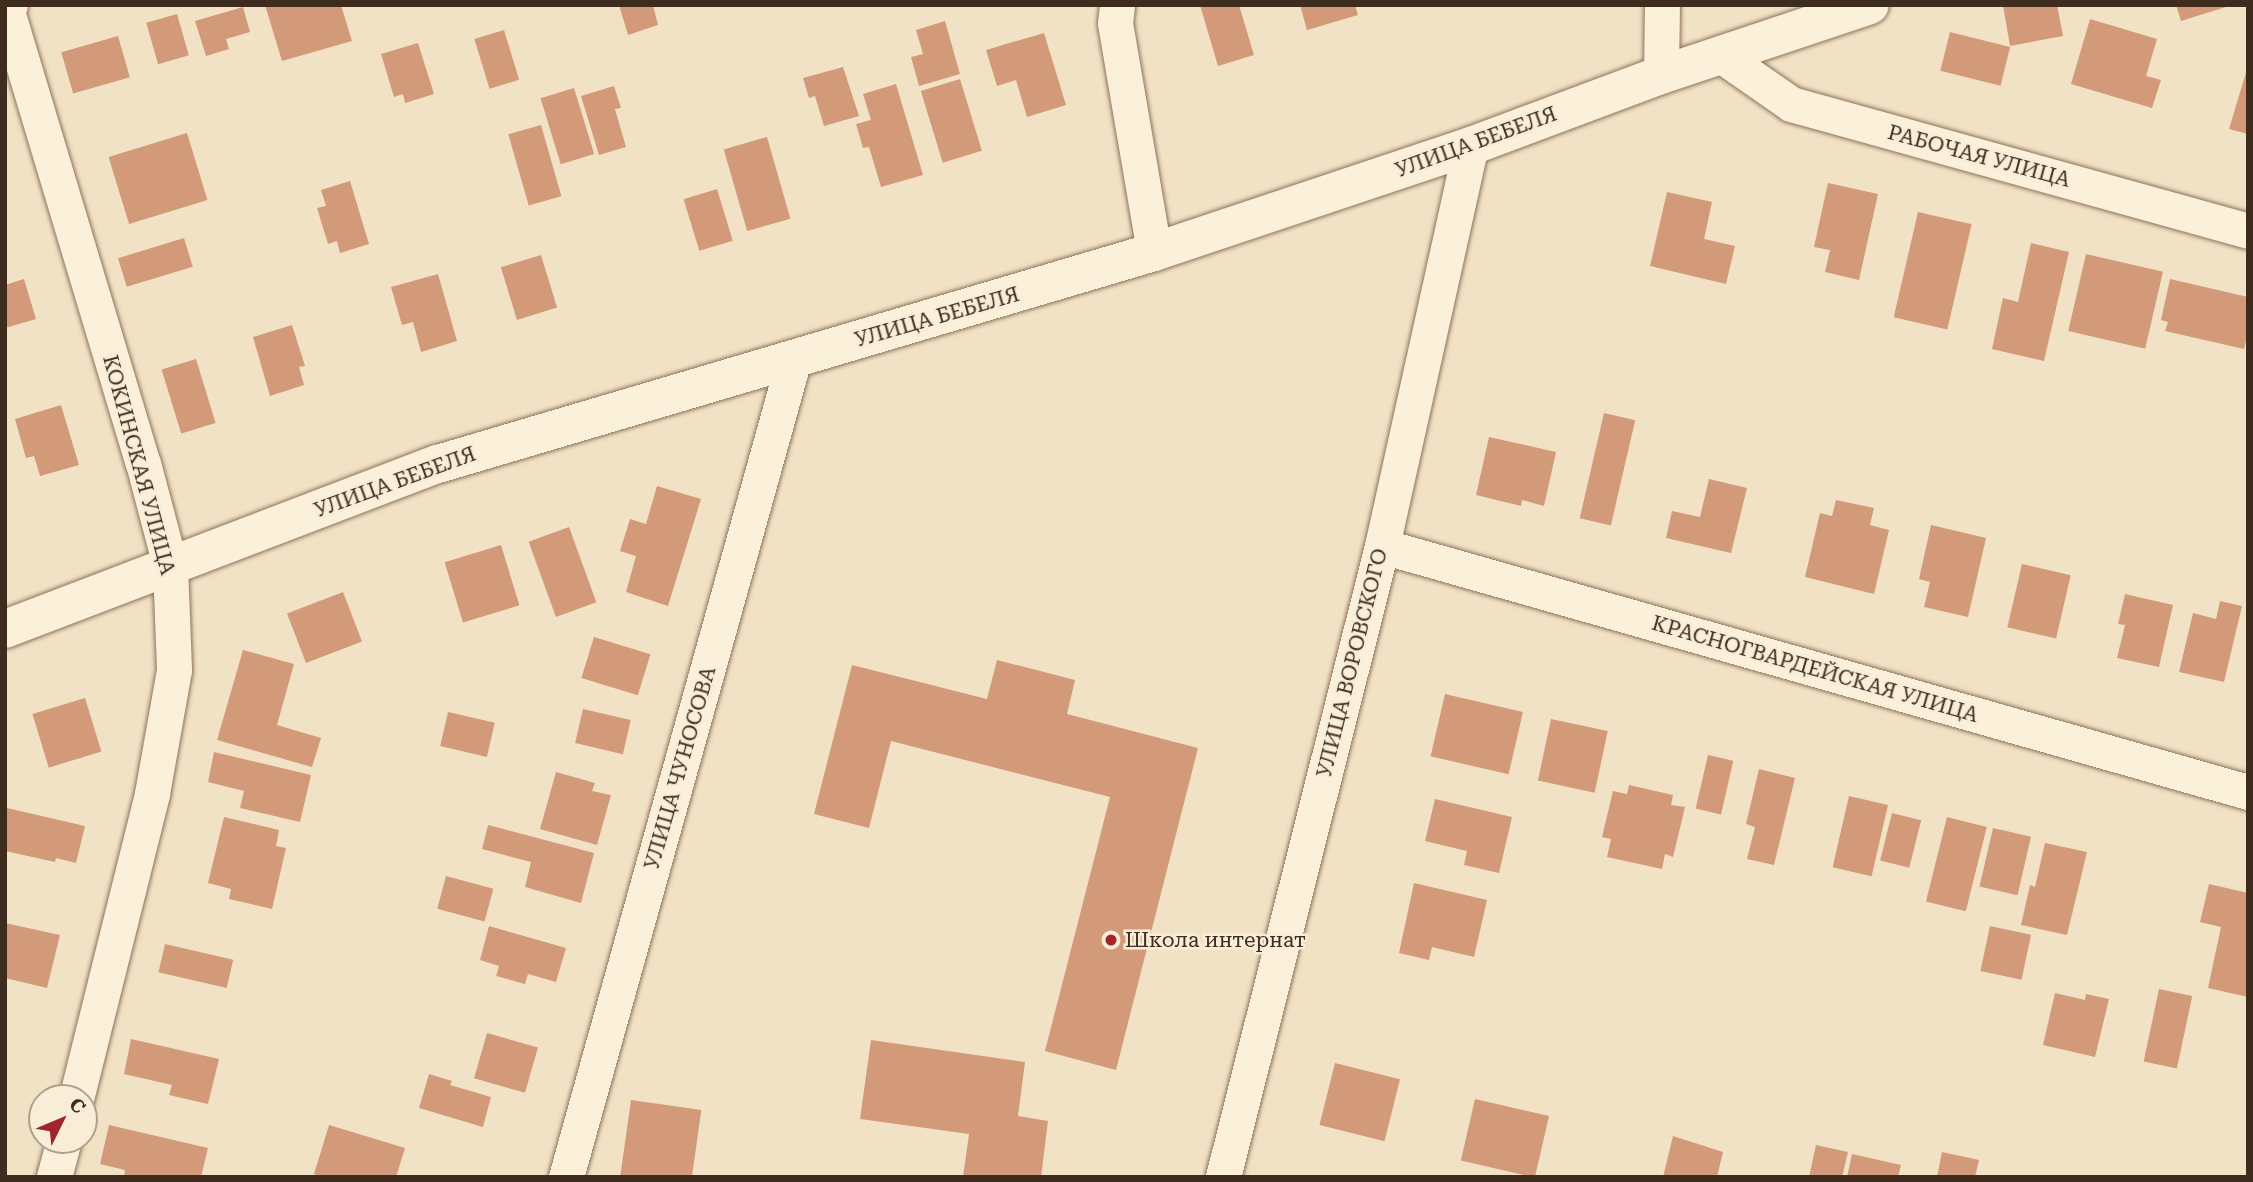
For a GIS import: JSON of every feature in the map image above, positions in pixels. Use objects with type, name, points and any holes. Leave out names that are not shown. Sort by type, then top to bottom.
[{"type":"street","points":[[1117,5],[1115,23],[1154,252]]},
{"type":"street","points":[[1661,75],[1662,5]]},
{"type":"street","name":"УЛИЦА БЕБЕЛЯ","points":[[5,629],[438,464],[1154,252],[1471,146],[1661,75],[1870,5]]},
{"type":"street","name":"КОКИНСКАЯ УЛИЦА","points":[[11,8],[170,565],[174,670],[152,794],[80,1084]]},
{"type":"street","name":"РАБОЧАЯ УЛИЦА","points":[[1722,56],[1791,104],[2248,231]]},
{"type":"street","name":"УЛИЦА ВОРОВСКОГО","points":[[1223,1177],[1382,545],[1471,146]]},
{"type":"street","name":"УЛИЦА ЧУНОСОВА","points":[[566,1177],[794,359]]},
{"type":"street","name":"КРАСНОГВАРДЕЙСКАЯ УЛИЦА","points":[[1382,545],[2248,792]]},
{"type":"street","points":[[54,1177],[60,1154]]},
{"type":"building","points":[[265,5],[341,5],[352,41],[282,61]]},
{"type":"building","points":[[619,5],[653,5],[658,25],[628,35]]},
{"type":"building","points":[[1200,5],[1239,5],[1254,55],[1218,66]]},
{"type":"building","points":[[1300,5],[1355,5],[1358,15],[1307,30]]},
{"type":"building","points":[[2003,5],[2057,5],[2063,36],[2010,46]]},
{"type":"building","points":[[2176,5],[2229,5],[2229,6],[2181,21]]},
{"type":"building","points":[[243,7],[250,32],[226,39],[229,49],[206,56],[195,21]]},
{"type":"building","points":[[177,14],[189,55],[158,64],[146,23]]},
{"type":"building","points":[[2090,19],[2157,39],[2146,76],[2161,80],[2152,108],[2071,84]]},
{"type":"building","points":[[945,21],[960,74],[919,86],[911,57],[923,54],[916,30]]},
{"type":"building","points":[[504,30],[519,80],[490,89],[474,39]]},
{"type":"building","points":[[1950,32],[2010,47],[2000,86],[1940,71]]},
{"type":"building","points":[[1044,33],[1066,105],[1027,117],[1016,80],[997,86],[986,50]]},
{"type":"building","points":[[118,36],[130,77],[73,94],[61,52]]},
{"type":"building","points":[[418,43],[434,94],[405,103],[403,94],[394,97],[381,54]]},
{"type":"building","points":[[2248,66],[2248,134],[2229,129]]},
{"type":"building","points":[[843,67],[859,116],[824,126],[815,96],[809,98],[803,78]]},
{"type":"building","points":[[960,79],[982,151],[943,163],[921,91]]},
{"type":"building","points":[[896,84],[923,175],[881,187],[869,147],[863,148],[856,124],[871,120],[863,94]]},
{"type":"building","points":[[614,86],[621,108],[615,109],[626,147],[599,155],[581,96]]},
{"type":"building","points":[[574,88],[594,154],[561,164],[541,98]]},
{"type":"building","points":[[541,125],[561,196],[529,206],[508,134]]},
{"type":"building","points":[[187,133],[207,200],[129,224],[109,157]]},
{"type":"building","points":[[767,137],[790,219],[747,231],[724,149]]},
{"type":"building","points":[[350,181],[369,244],[340,253],[337,241],[328,244],[317,208],[326,206],[321,190]]},
{"type":"building","points":[[1828,183],[1878,194],[1859,280],[1825,272],[1830,250],[1814,247]]},
{"type":"building","points":[[717,189],[733,241],[699,251],[684,199]]},
{"type":"building","points":[[1667,192],[1712,202],[1704,239],[1735,246],[1726,284],[1650,266]]},
{"type":"building","points":[[1918,212],[1972,224],[1947,330],[1894,317]]},
{"type":"building","points":[[184,238],[193,267],[127,287],[118,258]]},
{"type":"building","points":[[2031,243],[2069,252],[2044,361],[1992,349],[2003,298],[2018,302]]},
{"type":"building","points":[[2086,254],[2163,272],[2145,349],[2068,331]]},
{"type":"building","points":[[541,255],[557,308],[517,320],[501,267]]},
{"type":"building","points":[[438,274],[457,341],[421,352],[413,322],[402,325],[391,287]]},
{"type":"building","points":[[24,279],[36,319],[5,328],[5,285]]},
{"type":"building","points":[[2170,279],[2248,297],[2248,333],[2244,349],[2165,331],[2168,322],[2161,320]]},
{"type":"building","points":[[292,325],[305,366],[299,367],[304,385],[270,396],[253,337]]},
{"type":"building","points":[[196,359],[216,423],[181,434],[162,370]]},
{"type":"building","points":[[61,405],[79,465],[40,476],[34,456],[26,458],[15,419]]},
{"type":"building","points":[[1604,413],[1635,420],[1611,525],[1580,518]]},
{"type":"building","points":[[1489,437],[1556,452],[1544,506],[1522,500],[1521,506],[1476,495]]},
{"type":"building","points":[[1709,479],[1747,488],[1731,553],[1666,538],[1672,511],[1700,517]]},
{"type":"building","points":[[657,486],[701,499],[668,606],[626,592],[636,556],[620,551],[630,519],[646,524]]},
{"type":"building","points":[[1836,500],[1874,508],[1870,525],[1889,530],[1874,594],[1805,577],[1820,513],[1832,516]]},
{"type":"building","points":[[1931,525],[1986,538],[1968,617],[1924,607],[1930,582],[1919,579]]},
{"type":"building","points":[[569,527],[596,602],[556,617],[529,542]]},
{"type":"building","points":[[501,545],[519,605],[463,622],[445,562]]},
{"type":"building","points":[[2022,564],[2071,575],[2056,639],[2007,627]]},
{"type":"building","points":[[343,592],[362,641],[306,663],[287,614]]},
{"type":"building","points":[[2125,594],[2173,605],[2159,667],[2117,658],[2125,625],[2118,624]]},
{"type":"building","points":[[2220,601],[2242,606],[2224,682],[2179,672],[2193,613],[2216,619]]},
{"type":"building","points":[[594,637],[650,654],[638,695],[581,678]]},
{"type":"building","points":[[243,650],[294,664],[277,725],[321,738],[312,767],[217,740]]},
{"type":"building","name":"Школа интернат","points":[[997,660],[1075,680],[1067,714],[1198,748],[1116,1070],[1045,1051],[1110,797],[891,741],[869,828],[814,814],[852,665],[987,699]]},
{"type":"building","points":[[1445,694],[1523,712],[1509,774],[1431,756]]},
{"type":"building","points":[[85,698],[101,752],[49,768],[32,714]]},
{"type":"building","points":[[583,709],[631,720],[623,754],[575,743]]},
{"type":"building","points":[[448,712],[495,723],[487,757],[440,746]]},
{"type":"building","points":[[1551,719],[1608,731],[1595,793],[1538,781]]},
{"type":"building","points":[[214,752],[311,775],[300,822],[240,808],[244,791],[208,782]]},
{"type":"building","points":[[1708,755],[1733,761],[1721,814],[1696,809]]},
{"type":"building","points":[[1759,769],[1795,778],[1774,865],[1747,859],[1755,827],[1746,824]]},
{"type":"building","points":[[556,772],[595,783],[592,791],[611,795],[597,845],[540,829]]},
{"type":"building","points":[[1629,785],[1673,795],[1671,805],[1685,807],[1673,857],[1665,854],[1662,869],[1607,857],[1611,839],[1602,837],[1613,791],[1627,794]]},
{"type":"building","points":[[1849,796],[1888,805],[1872,876],[1833,867]]},
{"type":"building","points":[[1435,799],[1512,817],[1499,873],[1464,865],[1467,851],[1425,841]]},
{"type":"building","points":[[7,808],[85,826],[76,863],[56,858],[55,862],[5,851]]},
{"type":"building","points":[[1892,813],[1921,820],[1909,868],[1880,861]]},
{"type":"building","points":[[224,817],[279,830],[276,846],[286,848],[272,909],[229,899],[231,889],[208,883]]},
{"type":"building","points":[[1947,817],[1987,827],[1966,911],[1926,901]]},
{"type":"building","points":[[488,825],[594,853],[581,903],[525,887],[531,862],[482,849]]},
{"type":"building","points":[[1993,828],[2031,837],[2018,895],[1980,886]]},
{"type":"building","points":[[2045,843],[2087,852],[2067,935],[2021,925],[2030,885],[2035,887]]},
{"type":"building","points":[[446,876],[493,889],[485,922],[437,909]]},
{"type":"building","points":[[1414,883],[1487,900],[1474,957],[1432,947],[1429,960],[1399,953]]},
{"type":"building","points":[[2209,884],[2248,893],[2248,997],[2208,988],[2221,927],[2200,922]]},
{"type":"building","points":[[5,923],[60,935],[47,988],[5,978]]},
{"type":"building","points":[[489,926],[566,948],[556,982],[528,974],[525,984],[496,976],[499,966],[480,960]]},
{"type":"building","points":[[1990,926],[2031,935],[2022,980],[1980,971]]},
{"type":"building","points":[[165,944],[233,960],[227,988],[158,972]]},
{"type":"building","points":[[2159,989],[2192,996],[2177,1068],[2144,1061]]},
{"type":"building","points":[[2055,993],[2085,1000],[2086,994],[2109,999],[2095,1057],[2043,1045]]},
{"type":"building","points":[[487,1033],[538,1048],[525,1093],[474,1078]]},
{"type":"building","points":[[131,1039],[219,1059],[208,1104],[169,1095],[172,1085],[124,1074]]},
{"type":"building","points":[[871,1040],[1025,1062],[1018,1116],[1048,1121],[1041,1177],[963,1177],[969,1134],[860,1119]]},
{"type":"building","points":[[1335,1063],[1400,1079],[1385,1141],[1320,1125]]},
{"type":"building","points":[[429,1074],[452,1081],[450,1085],[491,1097],[483,1127],[419,1108]]},
{"type":"building","points":[[1475,1099],[1549,1116],[1535,1177],[1461,1160]]},
{"type":"building","points":[[631,1100],[701,1110],[692,1177],[620,1177]]},
{"type":"building","points":[[109,1125],[208,1148],[201,1177],[124,1177],[125,1170],[100,1164]]},
{"type":"building","points":[[329,1125],[405,1148],[396,1177],[324,1177],[314,1174]]},
{"type":"building","points":[[1673,1136],[1723,1152],[1717,1177],[1663,1177]]},
{"type":"building","points":[[1816,1145],[1848,1152],[1842,1177],[1809,1177]]},
{"type":"building","points":[[1942,1152],[1979,1160],[1975,1177],[1937,1177]]},
{"type":"building","points":[[1852,1154],[1901,1165],[1898,1177],[1847,1177]]},
{"type":"place","name":"Школа интернат","points":[[1111,940]]}]
